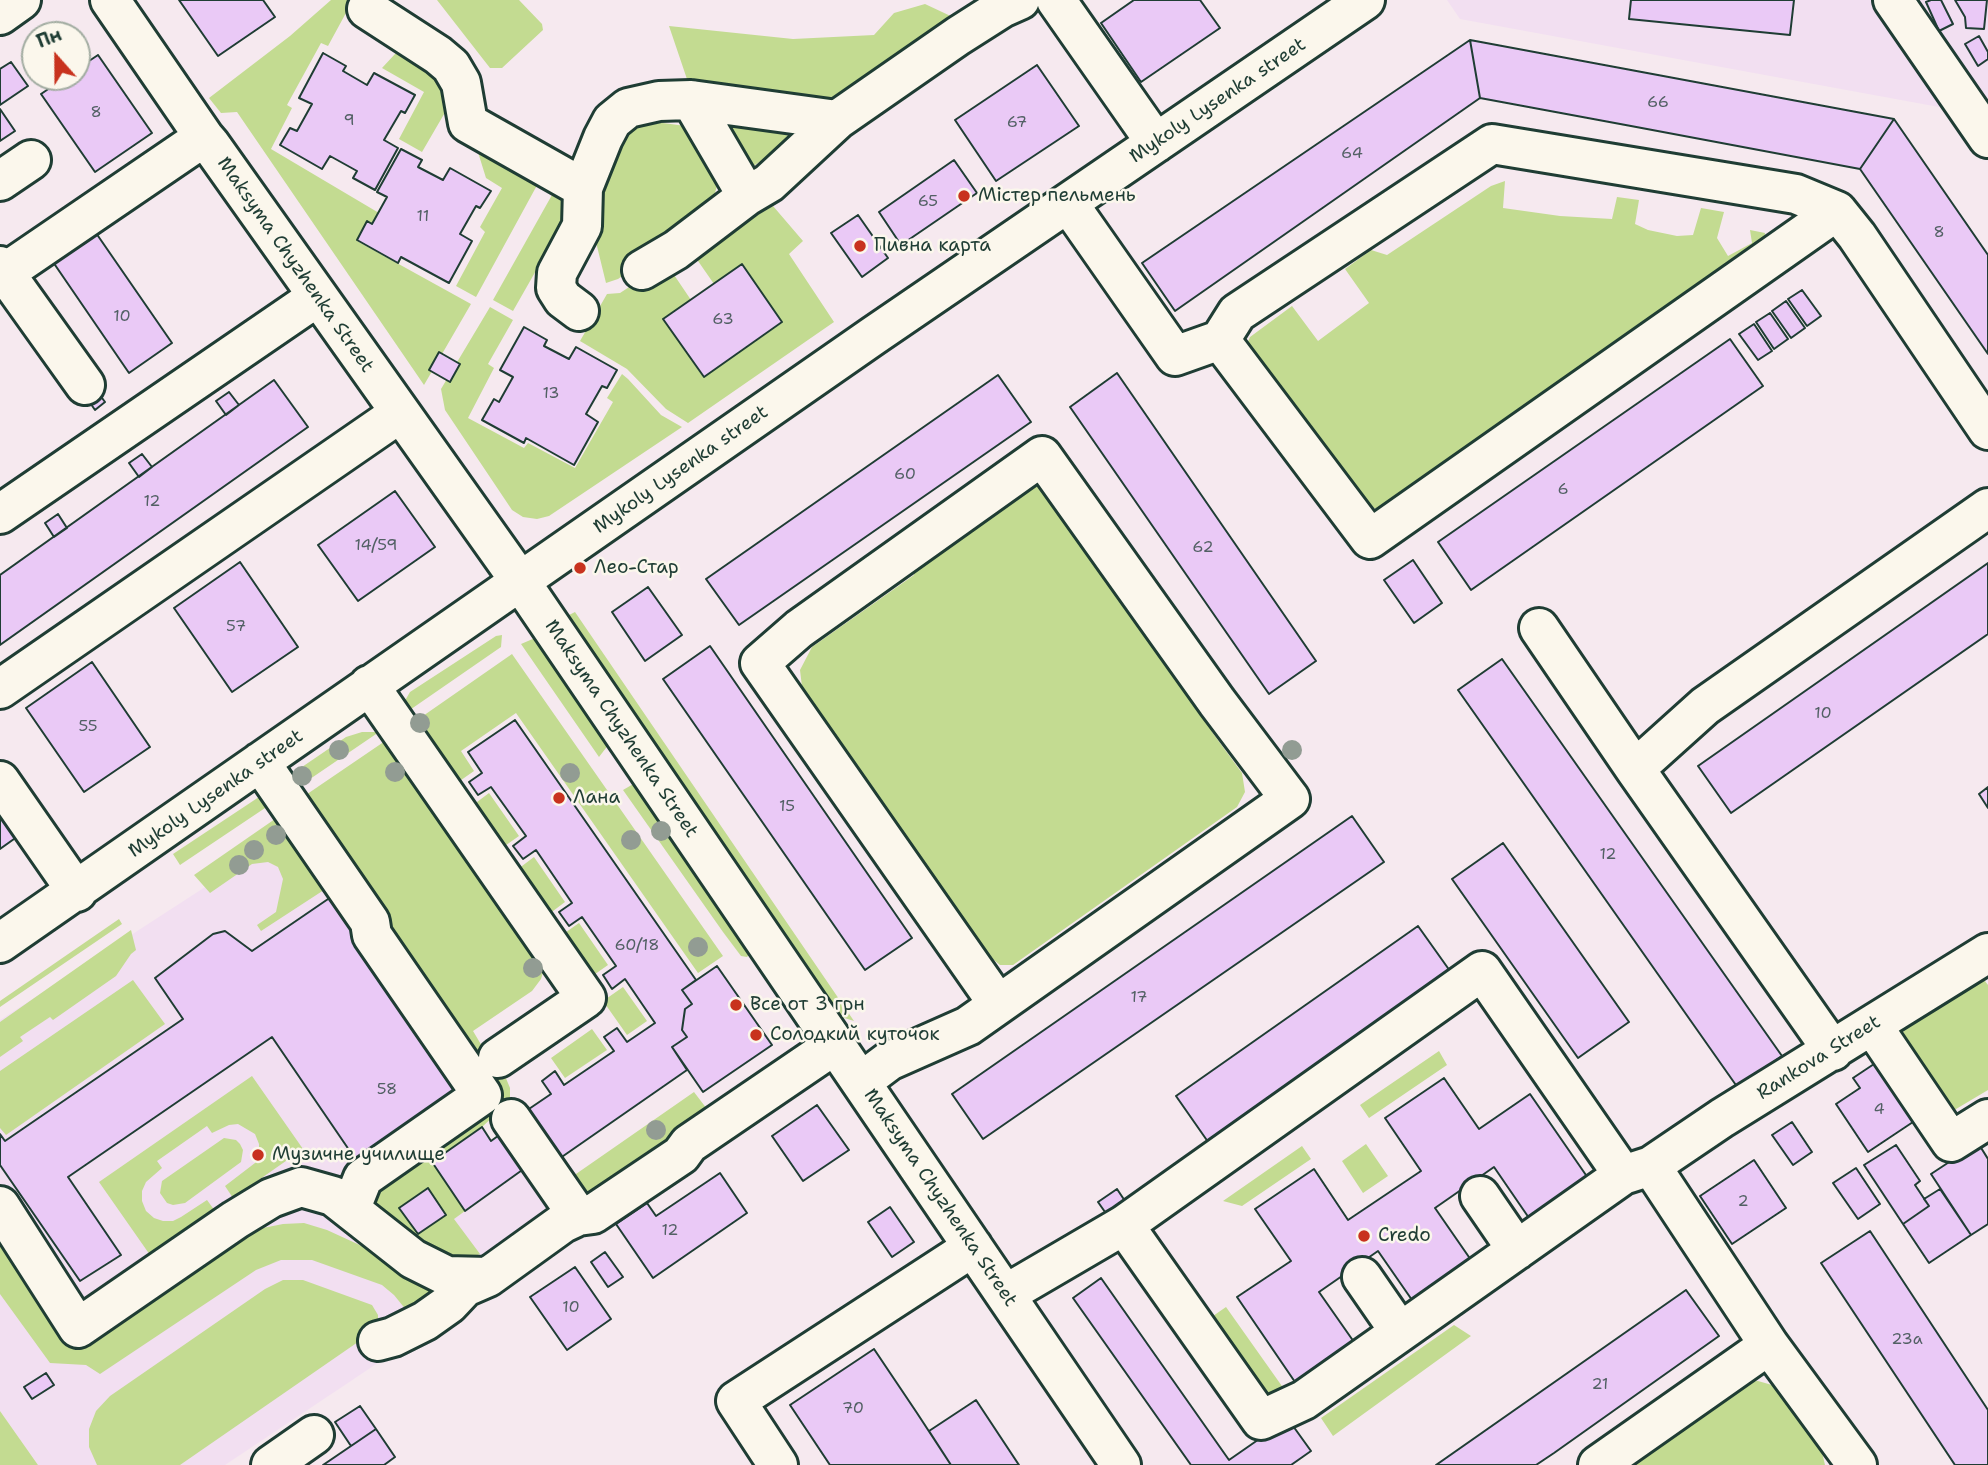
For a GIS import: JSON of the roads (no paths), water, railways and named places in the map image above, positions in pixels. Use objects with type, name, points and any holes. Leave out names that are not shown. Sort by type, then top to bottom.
[{"type":"street","points":[[0,15],[21,0]]},
{"type":"street","name":"Maksyma Chyzhenka Street","points":[[110,0],[204,137],[520,581],[1121,1465]]},
{"type":"street","points":[[1056,0],[1156,143]]},
{"type":"street","name":"Mykoly Lysenka street","points":[[0,943],[369,685],[1365,0]]},
{"type":"street","points":[[1893,0],[1988,138]]},
{"type":"street","points":[[642,270],[676,250],[747,196],[769,183],[837,120],[1004,3]]},
{"type":"street","points":[[367,9],[451,66],[461,83],[468,123],[583,188]]},
{"type":"street","points":[[579,311],[563,299],[556,288],[557,273],[582,226],[583,188],[612,121],[628,108],[659,101],[691,100],[837,120]]},
{"type":"street","points":[[691,100],[747,196]]},
{"type":"street","points":[[85,385],[2,272],[204,137]]},
{"type":"street","points":[[1068,203],[1175,356],[1220,340],[1237,313],[1492,144],[1796,194],[1837,211],[1857,236],[1988,430]]},
{"type":"street","points":[[0,181],[31,160]]},
{"type":"street","points":[[1220,340],[1370,538],[1837,211]]},
{"type":"street","points":[[0,514],[317,297]]},
{"type":"street","points":[[0,689],[400,413]]},
{"type":"street","points":[[860,1082],[889,1061],[968,1026],[1290,799],[1217,702],[1042,456],[799,629],[760,663],[998,1004]]},
{"type":"street","points":[[1635,769],[1705,706],[1988,508]]},
{"type":"street","points":[[1539,628],[1833,1051]]},
{"type":"street","points":[[369,685],[586,998],[498,1058]]},
{"type":"street","points":[[260,762],[370,922],[372,935],[482,1095],[363,1178],[351,1208]]},
{"type":"street","points":[[0,781],[76,891]]},
{"type":"street","name":"Rankova Street","points":[[1124,1225],[1261,1420],[1304,1399],[1637,1170],[1988,953]]},
{"type":"street","points":[[1006,1294],[1124,1225],[1482,971],[1637,1170],[1857,1465]]},
{"type":"street","points":[[1872,1025],[1951,1142],[1988,1119]]},
{"type":"street","points":[[378,1341],[393,1338],[425,1321],[449,1304],[465,1287],[488,1277],[563,1223],[578,1216],[593,1214],[681,1155],[689,1144],[836,1044]]},
{"type":"street","points":[[511,1119],[578,1216]]},
{"type":"street","points":[[0,1206],[78,1328],[235,1220],[271,1198],[301,1187],[333,1196],[413,1259],[435,1271],[447,1276],[488,1277]]},
{"type":"street","points":[[1480,1196],[1517,1250]]},
{"type":"street","points":[[778,1465],[736,1401],[973,1247]]},
{"type":"street","points":[[1362,1277],[1400,1332]]},
{"type":"street","points":[[1598,1465],[1769,1345]]},
{"type":"street","points":[[271,1465],[314,1435]]},
{"type":"place","name":"Містер пельмень","points":[[964,196]]},
{"type":"place","name":"Пивна карта","points":[[860,246]]},
{"type":"place","name":"Лео-Стар","points":[[580,568]]},
{"type":"place","name":"Лана","points":[[559,798]]},
{"type":"place","name":"Все от 3 грн","points":[[736,1005]]},
{"type":"place","name":"Солодкий куточок","points":[[756,1035]]},
{"type":"place","name":"Музичне училище","points":[[258,1155]]},
{"type":"place","name":"Credo","points":[[1364,1236]]}]
